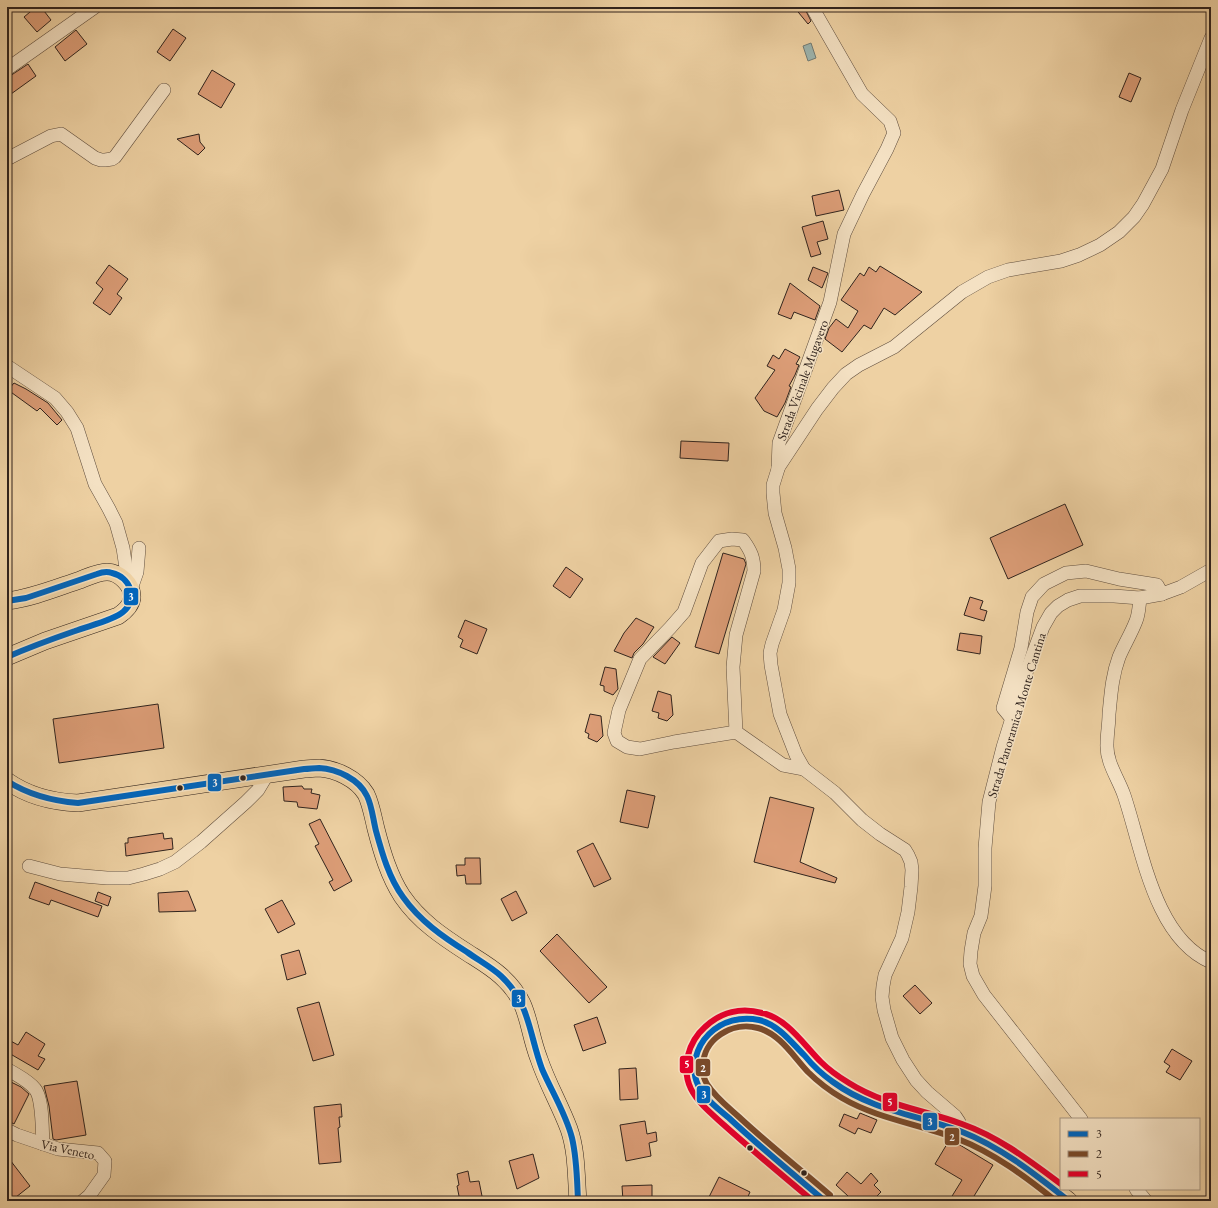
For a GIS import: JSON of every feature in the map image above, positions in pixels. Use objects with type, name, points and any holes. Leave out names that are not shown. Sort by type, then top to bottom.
[{"type":"main road","points":[[7,601],[32,596],[107,572],[116,574],[127,584],[132,597],[126,611],[118,616],[45,641],[7,656]]},
{"type":"main road","points":[[7,781],[26,792],[45,799],[78,803],[304,769],[320,768],[338,773],[349,778],[360,786],[366,794],[372,811],[388,867],[403,897],[428,926],[500,975],[510,985],[522,1003],[529,1020],[538,1059],[568,1129],[572,1142],[578,1201]]},
{"type":"main road","points":[[825,1201],[737,1126],[709,1100],[698,1086],[694,1072],[694,1061],[699,1047],[706,1036],[720,1024],[732,1020],[747,1018],[762,1021],[776,1027],[791,1041],[810,1063],[830,1081],[847,1092],[875,1106],[960,1132],[981,1141],[1031,1171],[1069,1201]]},
{"type":"street","points":[[7,69],[95,7]]},
{"type":"street","name":"Strada Vicinale Mugavero","points":[[812,7],[862,94],[890,121],[894,133],[844,234],[830,302],[779,443],[778,469],[773,485],[773,493],[775,513],[785,548],[789,583],[784,610],[770,653],[771,665],[780,714],[796,755],[804,769],[835,793],[862,820],[904,850],[911,862],[911,887],[908,912],[902,938],[885,975],[882,992],[884,1010],[892,1038],[903,1060],[916,1080],[927,1092],[955,1116],[959,1122],[960,1132]]},
{"type":"street","points":[[778,469],[816,409],[846,374],[859,365],[894,347],[962,292],[988,277],[1008,270],[1046,265],[1073,257],[1100,245],[1119,232],[1134,217],[1143,204],[1162,169],[1182,110],[1211,38]]},
{"type":"street","points":[[7,160],[57,134],[62,134],[95,158],[101,160],[112,159],[116,157],[164,90]]},
{"type":"street","points":[[7,366],[55,398],[67,412],[77,428],[95,484],[116,523],[123,548],[127,584]]},
{"type":"street","points":[[736,732],[734,667],[736,635],[754,571],[754,560],[749,548],[743,540],[732,538],[719,541],[702,562],[684,612],[640,659],[619,710],[614,733],[617,741],[627,747],[640,749],[736,732],[783,764],[804,769]]},
{"type":"street","points":[[127,584],[137,572],[139,548]]},
{"type":"street","name":"Strada Panoramica Monte Cantina","points":[[1080,1118],[984,995],[972,976],[970,964],[971,951],[974,933],[981,916],[985,886],[985,848],[989,802],[1012,719],[1042,627],[1051,613],[1058,606],[1068,600],[1080,596],[1140,598],[1162,594],[1181,587],[1211,570]]},
{"type":"street","points":[[1012,719],[1004,708],[1021,648],[1027,612],[1032,597],[1044,584],[1066,573],[1086,571],[1119,579],[1157,585],[1162,594]]},
{"type":"street","points":[[1140,598],[1136,621],[1113,677],[1106,745],[1109,760],[1124,794],[1144,862],[1167,921],[1180,938],[1192,950],[1201,958],[1211,962]]},
{"type":"street","points":[[29,866],[60,874],[107,878],[128,878],[160,869],[175,862],[201,842],[254,794],[267,775]]},
{"type":"street","points":[[7,1069],[36,1089],[40,1098],[43,1144]]},
{"type":"street","name":"Via Veneto","points":[[7,1130],[58,1149],[98,1153],[105,1161],[104,1175],[89,1196],[83,1201]]},
{"type":"street","points":[[1137,1190],[1146,1201]]},
{"type":"water","points":[[811,43],[816,58],[808,61],[803,46]]},
{"type":"building","points":[[36,7],[41,7],[51,20],[37,32],[24,17]]},
{"type":"building","points":[[794,7],[804,7],[811,21],[808,24]]},
{"type":"building","points":[[173,29],[186,38],[170,61],[157,52]]},
{"type":"building","points":[[76,30],[87,44],[65,61],[55,47]]},
{"type":"building","points":[[28,64],[36,76],[11,94],[7,88],[7,78]]},
{"type":"building","points":[[212,70],[235,84],[221,108],[198,94]]},
{"type":"building","points":[[1129,73],[1141,78],[1131,102],[1119,97]]},
{"type":"building","points":[[199,134],[200,142],[205,148],[198,155],[177,139]]},
{"type":"building","points":[[839,190],[844,210],[816,216],[812,196]]},
{"type":"building","points":[[823,221],[828,239],[817,242],[821,254],[811,257],[802,227]]},
{"type":"building","points":[[109,265],[128,279],[117,294],[122,298],[110,315],[93,303],[103,289],[96,283]]},
{"type":"building","points":[[880,266],[922,292],[895,315],[884,308],[871,329],[864,325],[842,352],[825,339],[829,328],[836,319],[848,328],[858,311],[841,300],[860,273],[864,276],[869,267],[876,272]]},
{"type":"building","points":[[813,267],[828,273],[822,288],[808,280]]},
{"type":"building","points":[[790,283],[820,306],[815,320],[794,312],[791,319],[778,314]]},
{"type":"building","points":[[785,349],[800,357],[796,364],[799,365],[789,386],[791,387],[785,403],[777,417],[764,411],[755,398],[775,370],[767,366],[773,355],[779,359]]},
{"type":"building","points":[[14,383],[48,403],[62,420],[57,425],[40,408],[37,411],[8,390]]},
{"type":"building","points":[[681,441],[729,443],[728,461],[680,458]]},
{"type":"building","points":[[1065,504],[1083,545],[1008,579],[990,538]]},
{"type":"building","points":[[723,553],[744,559],[746,564],[719,654],[695,647]]},
{"type":"building","points":[[566,567],[583,579],[570,598],[553,586]]},
{"type":"building","points":[[970,597],[983,601],[980,609],[987,611],[984,621],[964,615]]},
{"type":"building","points":[[636,618],[654,627],[643,644],[634,653],[632,658],[614,651],[624,633]]},
{"type":"building","points":[[465,620],[487,629],[477,654],[460,647],[463,640],[458,637]]},
{"type":"building","points":[[960,633],[982,636],[980,654],[957,650]]},
{"type":"building","points":[[672,637],[680,643],[665,664],[653,657]]},
{"type":"building","points":[[605,667],[616,669],[618,689],[613,695],[604,691],[604,686],[600,685]]},
{"type":"building","points":[[658,691],[671,695],[673,715],[667,721],[658,718],[659,713],[652,711]]},
{"type":"building","points":[[158,704],[164,748],[59,763],[53,719]]},
{"type":"building","points":[[590,714],[601,716],[603,736],[597,742],[588,738],[589,734],[585,732]]},
{"type":"building","points":[[302,786],[304,789],[312,789],[311,793],[320,795],[317,809],[298,807],[297,802],[284,801],[283,787]]},
{"type":"building","points":[[627,790],[655,796],[648,828],[620,822]]},
{"type":"building","points":[[770,797],[814,808],[800,862],[837,878],[835,883],[754,862]]},
{"type":"building","points":[[320,819],[352,881],[334,891],[329,882],[333,880],[315,846],[319,844],[309,824]]},
{"type":"building","points":[[163,833],[164,839],[172,838],[173,849],[126,856],[125,843],[128,843],[128,838]]},
{"type":"building","points":[[593,843],[611,879],[594,887],[577,851]]},
{"type":"building","points":[[465,858],[480,858],[481,884],[466,884],[465,875],[457,876],[456,865],[465,865]]},
{"type":"building","points":[[35,882],[102,906],[98,917],[51,900],[49,905],[29,898]]},
{"type":"building","points":[[188,891],[196,911],[159,912],[158,893]]},
{"type":"building","points":[[516,891],[527,913],[512,921],[501,899]]},
{"type":"building","points":[[98,892],[111,897],[108,906],[95,901]]},
{"type":"building","points":[[282,900],[295,924],[278,933],[265,909]]},
{"type":"building","points":[[557,934],[607,987],[589,1003],[540,951]]},
{"type":"building","points":[[299,950],[306,974],[287,980],[281,955]]},
{"type":"building","points":[[915,985],[932,1003],[920,1014],[903,996]]},
{"type":"building","points":[[319,1002],[334,1055],[313,1061],[297,1008]]},
{"type":"building","points":[[597,1017],[606,1043],[583,1051],[574,1025]]},
{"type":"building","points":[[26,1032],[45,1044],[38,1056],[45,1059],[38,1070],[7,1052],[7,1039],[18,1045]]},
{"type":"building","points":[[1172,1049],[1192,1061],[1180,1080],[1166,1072],[1170,1066],[1164,1062]]},
{"type":"building","points":[[636,1068],[638,1099],[620,1100],[619,1069]]},
{"type":"building","points":[[7,1080],[21,1087],[29,1094],[14,1124],[7,1120]]},
{"type":"building","points":[[77,1081],[86,1135],[56,1140],[53,1139],[49,1106],[44,1086]]},
{"type":"building","points":[[341,1104],[342,1117],[339,1117],[340,1127],[338,1128],[341,1162],[319,1164],[314,1107]]},
{"type":"building","points":[[860,1113],[877,1120],[871,1133],[858,1128],[855,1134],[839,1126],[844,1114],[857,1119]]},
{"type":"building","points":[[645,1121],[647,1134],[656,1132],[657,1141],[649,1143],[651,1156],[626,1161],[620,1125]]},
{"type":"building","points":[[950,1139],[993,1165],[971,1201],[949,1201],[962,1180],[935,1164]]},
{"type":"building","points":[[533,1154],[539,1178],[517,1189],[509,1161]]},
{"type":"building","points":[[7,1156],[30,1186],[11,1201],[7,1201]]},
{"type":"building","points":[[468,1171],[470,1182],[479,1181],[483,1201],[460,1201],[457,1186],[459,1185],[457,1174]]},
{"type":"building","points":[[847,1172],[861,1184],[871,1173],[878,1181],[874,1185],[881,1192],[872,1201],[844,1201],[848,1196],[836,1185]]},
{"type":"building","points":[[719,1177],[750,1192],[746,1201],[707,1201]]},
{"type":"building","points":[[652,1185],[652,1201],[623,1201],[622,1186]]},
{"type":"transit line","name":"3","points":[[7,601],[26,598],[104,572],[110,572],[124,579],[128,584],[131,595],[131,601],[128,607],[114,618],[49,640],[7,657]]},
{"type":"transit line","name":"3","points":[[7,781],[32,794],[59,801],[78,803],[304,769],[319,768],[333,770],[353,780],[359,785],[369,800],[386,865],[403,897],[417,914],[432,928],[501,976],[511,986],[518,997],[528,1020],[542,1069],[563,1112],[572,1138],[575,1154],[578,1201]]},
{"type":"transit line","name":"5","points":[[813,1201],[701,1104],[691,1089],[687,1073],[690,1048],[694,1040],[705,1027],[725,1014],[739,1011],[754,1011],[771,1016],[787,1026],[824,1065],[862,1091],[890,1102],[976,1129],[1014,1150],[1060,1183]]},
{"type":"transit line","name":"3","points":[[825,1201],[716,1107],[701,1090],[698,1085],[695,1072],[698,1051],[704,1039],[720,1026],[739,1019],[752,1019],[766,1022],[779,1030],[822,1073],[848,1091],[879,1106],[944,1125],[975,1137],[1004,1153],[1069,1201]]},
{"type":"transit line","name":"2","points":[[830,1195],[750,1127],[710,1089],[703,1073],[704,1056],[714,1040],[721,1034],[738,1027],[758,1028],[766,1031],[780,1040],[808,1072],[842,1098],[870,1111],[958,1139],[984,1151],[1009,1166],[1056,1201]]}]
